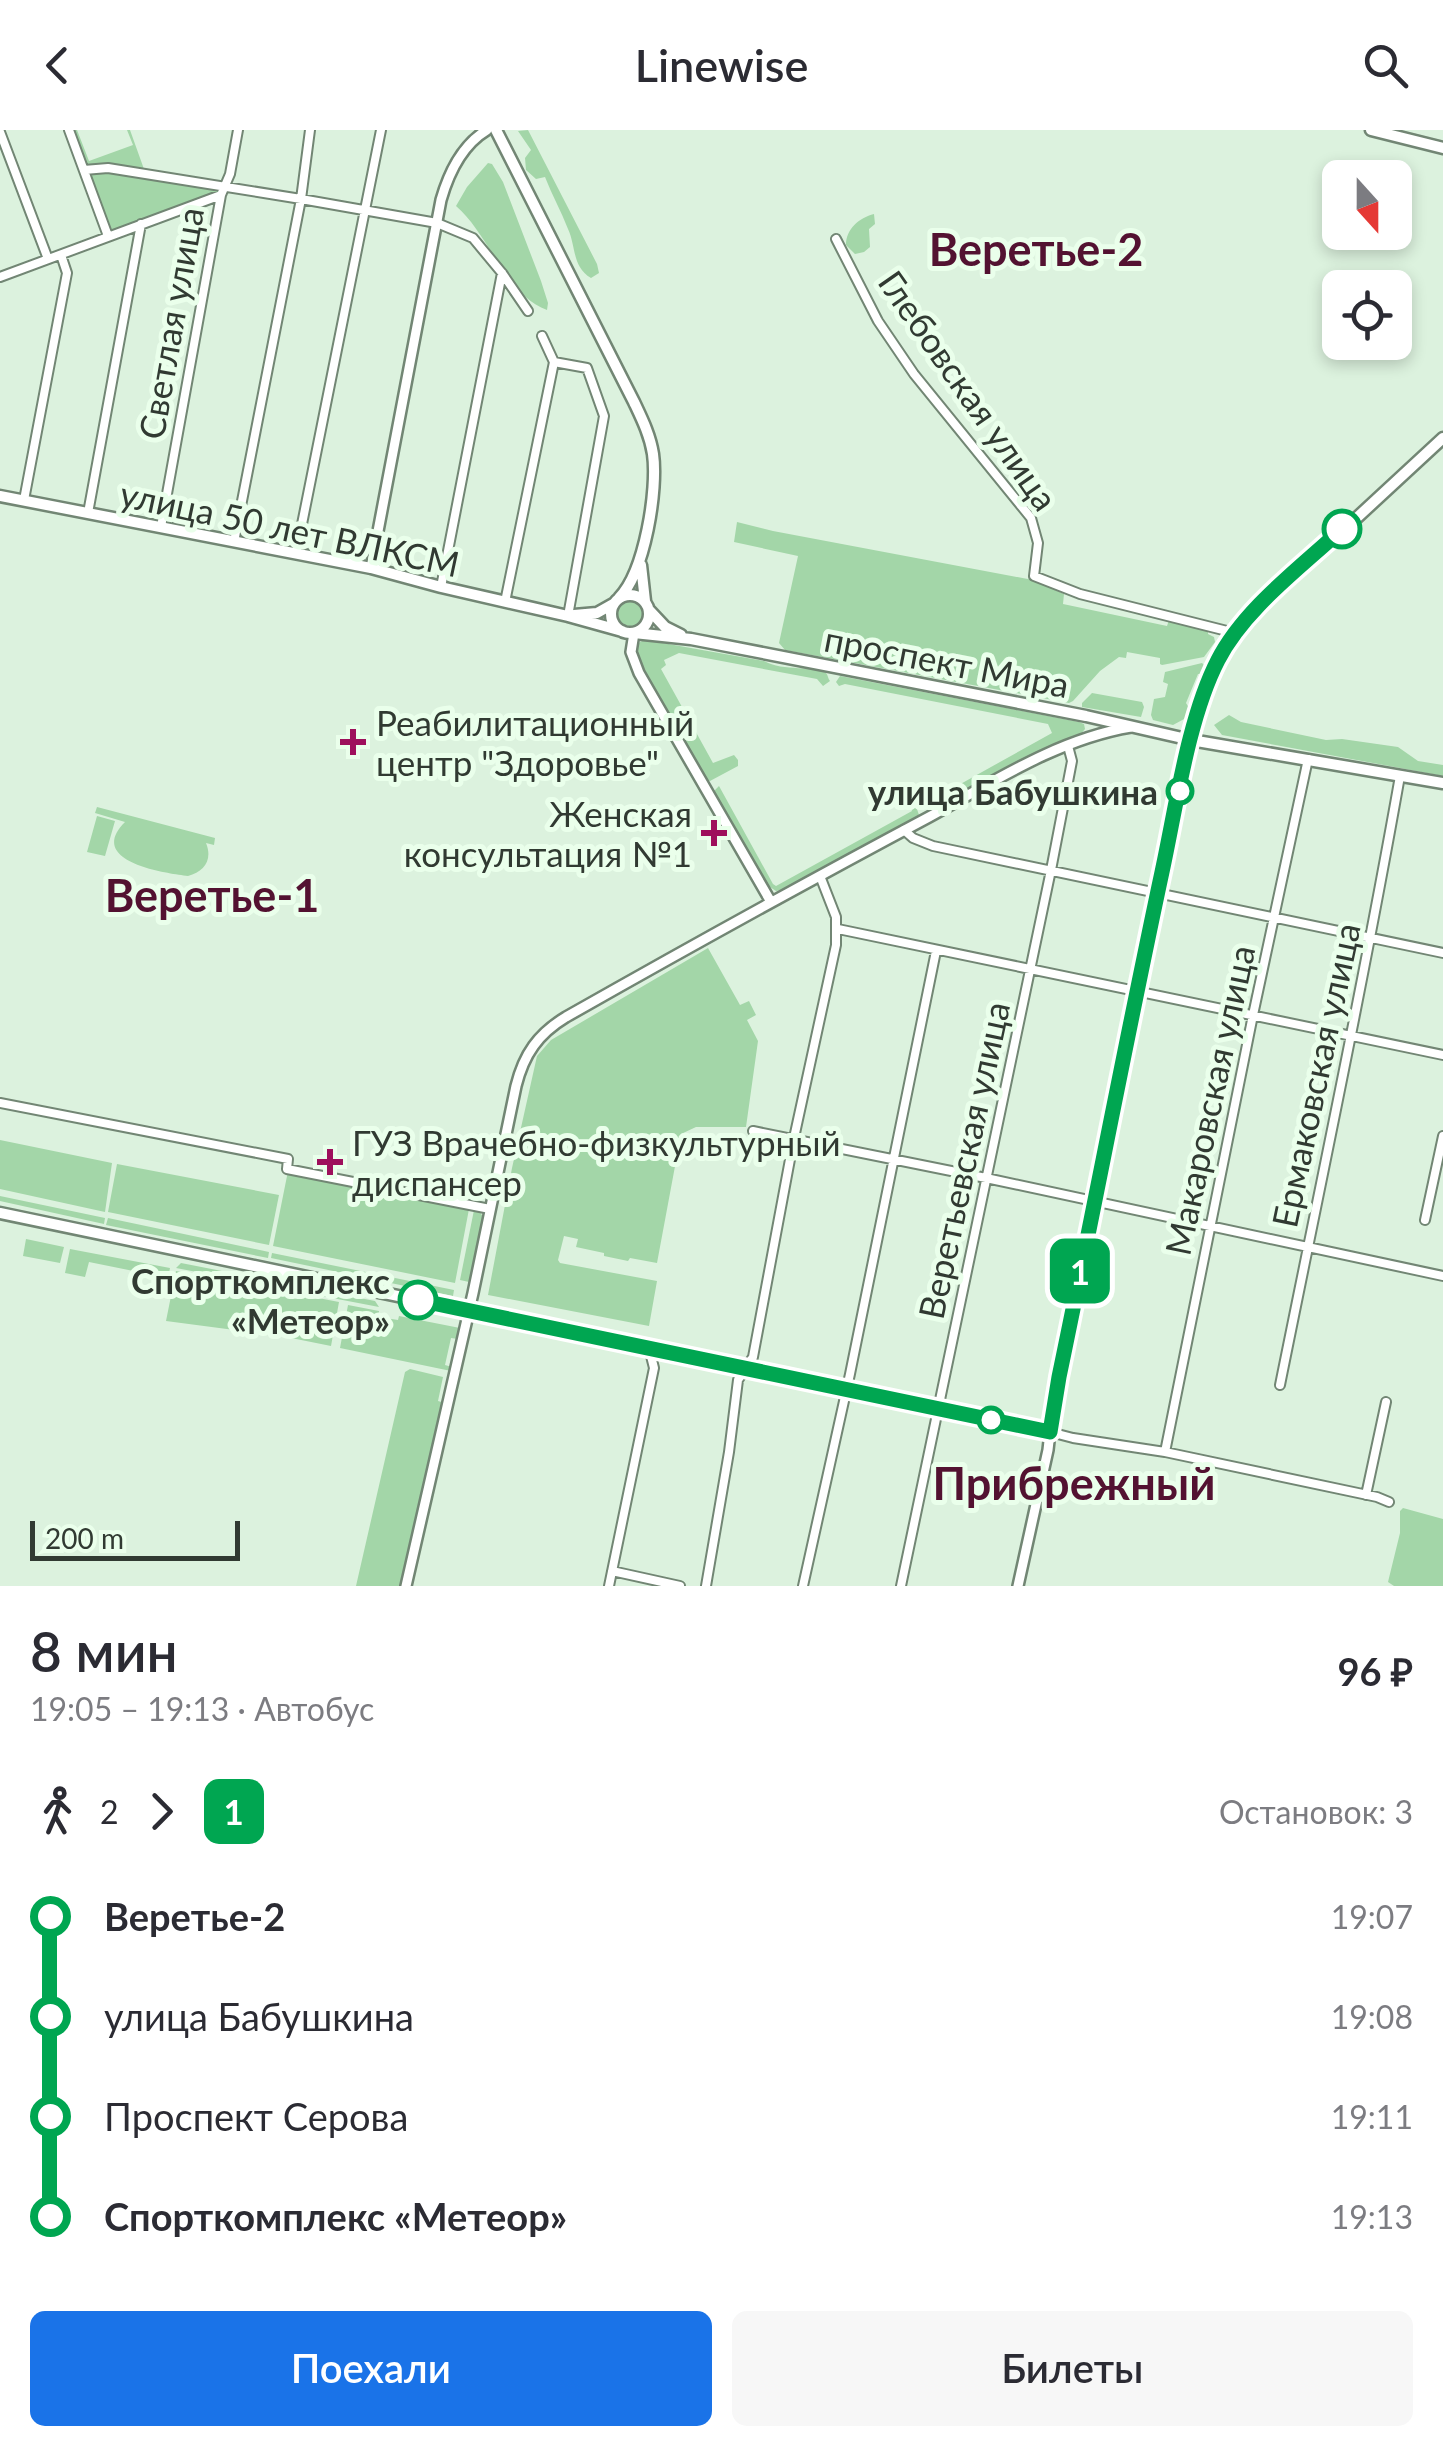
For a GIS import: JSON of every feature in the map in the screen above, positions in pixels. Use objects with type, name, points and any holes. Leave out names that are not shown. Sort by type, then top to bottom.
[{"type":"main road","points":[[496,130],[650,439],[655,476],[641,559],[631,585],[610,613],[612,622],[628,632],[640,630],[646,623],[641,559]]},
{"type":"main road","points":[[1371,130],[1443,148]]},
{"type":"main road","points":[[0,1213],[1050,1432],[1158,893],[1191,740],[1208,681],[1235,632],[1443,438]]},
{"type":"main road","name":"улица 50 лет ВЛКСМ","points":[[0,496],[370,568],[628,632]]},
{"type":"main road","name":"улица 50 лет ВЛКСМ","points":[[568,616],[592,614],[633,595],[647,606]]},
{"type":"main road","name":"проспект Мира","points":[[647,606],[665,627],[691,639]]},
{"type":"main road","name":"проспект Мира","points":[[628,632],[691,639],[1191,740],[1443,783]]},
{"type":"street","points":[[70,130],[108,236]]},
{"type":"street","name":"Светлая улица","points":[[161,528],[238,130]]},
{"type":"street","points":[[234,542],[301,199],[310,130]]},
{"type":"street","points":[[296,554],[381,130]]},
{"type":"street","points":[[370,568],[444,191],[452,168],[470,144],[487,130]]},
{"type":"street","points":[[0,132],[48,259]]},
{"type":"street","points":[[84,170],[108,168],[224,191],[301,199],[437,223],[473,238],[528,312]]},
{"type":"street","points":[[0,277],[224,191]]},
{"type":"street","points":[[88,513],[141,224]]},
{"type":"street","name":"Глебовская улица","points":[[836,239],[878,321],[914,374],[1029,514],[1038,542],[1034,576],[1080,594],[1235,632]]},
{"type":"street","points":[[24,500],[67,273],[62,254]]},
{"type":"street","points":[[441,588],[502,273]]},
{"type":"street","points":[[505,602],[554,362],[542,336]]},
{"type":"street","points":[[554,362],[587,368],[604,416],[568,616]]},
{"type":"street","points":[[628,632],[640,674],[771,902]]},
{"type":"street","points":[[1081,741],[1096,728],[1086,716]]},
{"type":"street","points":[[406,1586],[518,1078],[537,1040],[557,1023],[771,902],[1035,759],[1132,727]]},
{"type":"street","name":"Веретьевская улица","points":[[901,1586],[1051,870],[1072,761],[1068,746]]},
{"type":"street","name":"Макаровская улица","points":[[1166,1452],[1308,759]]},
{"type":"street","name":"Ермаковская улица","points":[[1280,1385],[1371,939],[1400,776]]},
{"type":"street","points":[[904,830],[932,846],[1443,953]]},
{"type":"street","points":[[706,1586],[738,1380],[753,1354],[838,930],[833,904],[820,876]]},
{"type":"street","points":[[838,930],[1443,1055]]},
{"type":"street","points":[[803,1586],[936,951]]},
{"type":"street","points":[[0,1103],[288,1159],[286,1169],[490,1210]]},
{"type":"street","points":[[753,1131],[1443,1276]]},
{"type":"street","points":[[1425,1220],[1443,1136]]},
{"type":"street","points":[[609,1586],[654,1368],[648,1348]]},
{"type":"street","points":[[1366,1495],[1386,1402]]},
{"type":"street","points":[[1018,1586],[1050,1432],[1166,1452],[1389,1502]]},
{"type":"street","points":[[612,1571],[680,1586]]},
{"type":"green space","points":[[71,130],[77,130],[89,161],[133,145],[130,130],[145,172],[87,165]]},
{"type":"green space","points":[[528,130],[597,264],[599,273],[591,278],[577,262],[571,236],[545,177],[536,179],[526,170],[525,158],[531,150],[518,131]]},
{"type":"green space","points":[[488,163],[503,182],[541,281],[547,310],[520,292],[456,206]]},
{"type":"green space","points":[[96,171],[221,189],[219,194],[110,232],[91,179]]},
{"type":"green space","points":[[874,214],[875,224],[869,229],[870,247],[855,254],[846,245],[848,234],[859,221]]},
{"type":"green space","points":[[737,522],[1033,580],[1064,594],[1063,604],[1167,626],[1170,617],[1208,629],[1215,642],[1204,657],[1162,665],[1160,658],[1127,652],[1126,658],[1119,657],[1100,671],[1069,703],[785,650],[779,643],[798,556],[734,542]]},
{"type":"green space","points":[[630,597],[642,602],[647,614],[642,626],[630,631],[618,626],[613,614],[618,602]]},
{"type":"green space","points":[[646,640],[821,671],[830,681],[823,686],[817,679],[679,653],[664,660],[666,665],[661,669],[713,763],[734,755],[738,760],[738,766],[710,781],[636,656],[637,645]]},
{"type":"green space","points":[[1202,663],[1205,666],[1186,703],[1186,718],[1173,725],[1153,720],[1154,699],[1165,697],[1165,672]]},
{"type":"green space","points":[[840,676],[1079,722],[1085,729],[1080,735],[928,811],[923,803],[927,796],[930,801],[1052,733],[1048,724],[845,684],[839,686],[836,682]]},
{"type":"green space","points":[[1092,693],[1142,702],[1141,717],[1082,707]]},
{"type":"green space","points":[[1229,715],[1241,722],[1326,740],[1398,747],[1418,761],[1443,765],[1443,776],[1222,735],[1214,725]]},
{"type":"green space","points":[[719,786],[776,886],[912,811],[910,805],[916,806],[919,815],[789,889],[776,891],[764,883],[712,793]]},
{"type":"green space","points":[[97,807],[215,838],[214,845],[206,843],[208,860],[194,874],[146,868],[121,855],[115,846],[115,835],[125,822],[95,813]]},
{"type":"green space","points":[[97,816],[115,821],[105,856],[87,852]]},
{"type":"green space","points":[[708,948],[740,1005],[749,1001],[756,1015],[747,1020],[758,1041],[746,1127],[696,1127],[681,1134],[657,1263],[604,1256],[576,1247],[578,1239],[564,1236],[558,1260],[657,1281],[649,1326],[488,1295],[537,1056],[551,1040]]},
{"type":"green space","points":[[0,1140],[112,1163],[105,1212],[0,1189]]},
{"type":"green space","points":[[117,1164],[279,1195],[269,1245],[108,1212]]},
{"type":"green space","points":[[288,1171],[469,1209],[455,1283],[273,1246]]},
{"type":"green space","points":[[0,1196],[105,1218],[104,1224],[0,1201]]},
{"type":"green space","points":[[474,1210],[483,1217],[469,1282],[460,1280]]},
{"type":"green space","points":[[108,1218],[269,1252],[268,1258],[106,1225]]},
{"type":"green space","points":[[26,1239],[64,1247],[60,1263],[23,1256]]},
{"type":"green space","points":[[70,1249],[170,1268],[168,1278],[89,1262],[85,1277],[65,1273]]},
{"type":"green space","points":[[272,1253],[454,1290],[453,1296],[271,1258]]},
{"type":"green space","points":[[181,1263],[375,1301],[379,1307],[176,1268]]},
{"type":"green space","points":[[176,1271],[339,1302],[331,1346],[252,1330],[166,1321]]},
{"type":"green space","points":[[348,1305],[379,1311],[379,1317],[398,1320],[399,1316],[460,1328],[458,1339],[451,1338],[445,1365],[452,1367],[451,1371],[340,1348]]},
{"type":"green space","points":[[410,1369],[443,1377],[438,1401],[445,1403],[403,1586],[356,1586],[405,1372]]},
{"type":"green space","points":[[1403,1508],[1443,1519],[1443,1586],[1394,1586],[1388,1582]]},
{"type":"bus line","name":"1","points":[[418,1300],[1050,1432],[1158,893],[1191,740],[1208,681],[1224,648],[1243,623],[1342,529]]},
{"type":"place","name":"Реабилитационный центр \"Здоровье\"","points":[[353,742]]},
{"type":"place","name":"улица Бабушкина","points":[[1180,791]]},
{"type":"place","name":"Женская консультация №1","points":[[714,833]]},
{"type":"place","name":"ГУЗ Врачебно-физкультурный диспансер","points":[[330,1162]]},
{"type":"place","name":"Спорткомплекс «Метеор»","points":[[418,1300]]},
{"type":"district","name":"Веретье-2","points":[[1036,249]]},
{"type":"district","name":"Веретье-1","points":[[212,895]]},
{"type":"district","name":"Прибрежный","points":[[1074,1483]]}]
